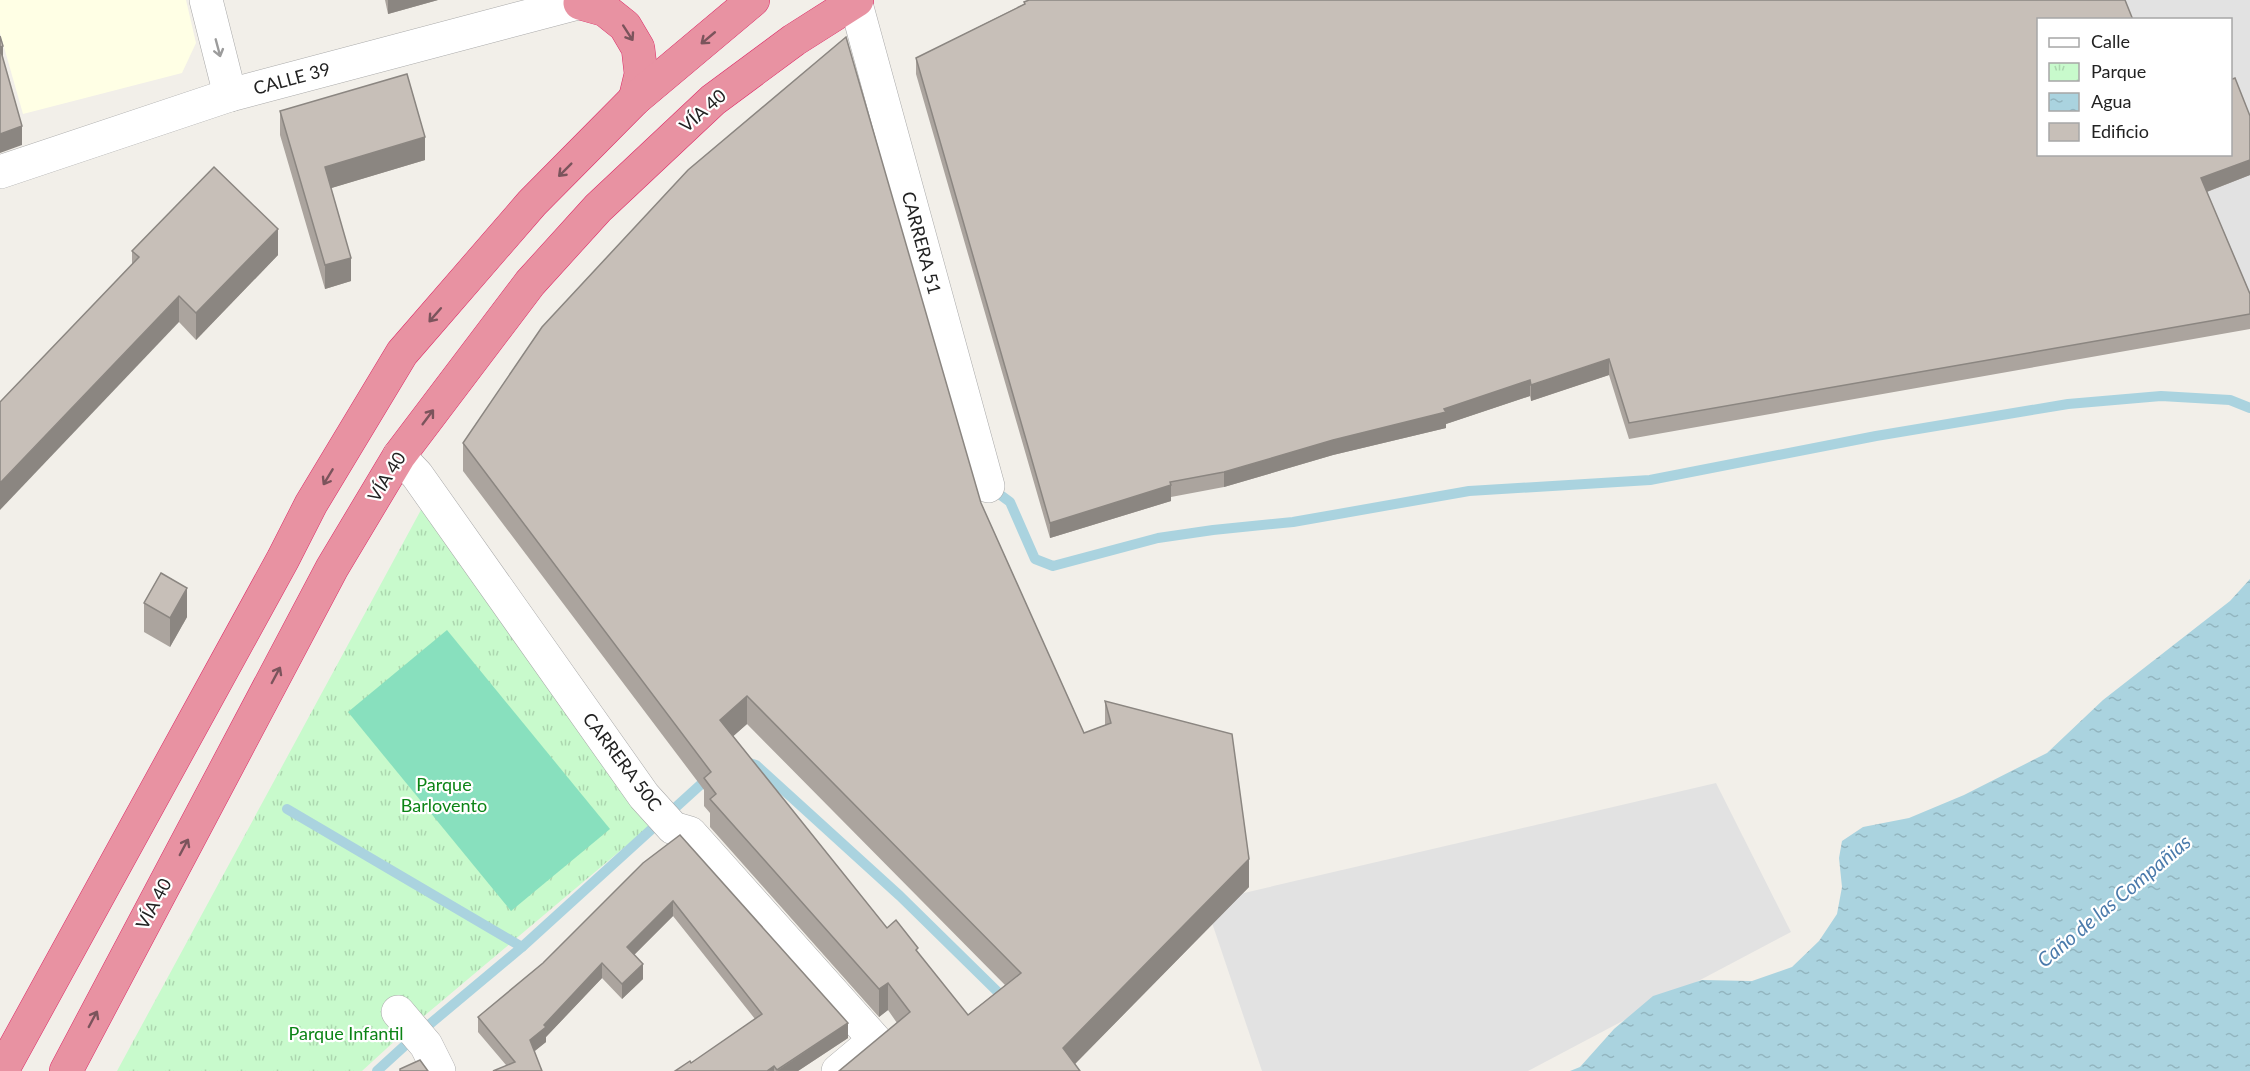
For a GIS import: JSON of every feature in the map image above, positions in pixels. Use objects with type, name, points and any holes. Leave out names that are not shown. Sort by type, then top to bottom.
[{"type":"highway","points":[[2,1071],[272,580],[311,504],[402,353],[532,203],[635,99],[753,0]]},
{"type":"highway","name":"VÍA 40","points":[[66,1071],[332,568],[399,456],[530,283],[598,208],[713,100],[794,40],[856,0]]},
{"type":"highway","points":[[585,1],[605,10],[625,26],[638,48],[641,74],[635,99]]},
{"type":"street","points":[[206,0],[230,95]]},
{"type":"street","name":"CARRERA 51","points":[[856,0],[988,486]]},
{"type":"street","name":"CALLE 39","points":[[0,172],[230,95],[585,1]]},
{"type":"street","name":"CARRERA 50C","points":[[399,456],[417,475],[644,796],[673,828],[690,833],[875,1040],[838,1071]]},
{"type":"street","points":[[398,1012],[432,1057]]},
{"type":"shaded area","points":[[0,0],[186,0],[196,43],[182,73],[23,114],[0,33]]},
{"type":"shaded area","points":[[2119,0],[2250,0],[2250,309],[2184,156],[2232,156],[2232,18],[2127,18]]},
{"type":"shaded area","points":[[1716,783],[1791,932],[1528,1071],[1262,1071],[1205,902]]},
{"type":"green space","name":"Parque Barlovento","points":[[422,508],[658,819],[362,1071],[117,1071]]},
{"type":"green space","points":[[447,630],[610,829],[511,911],[348,712]]},
{"type":"water","name":"Caño de las Compañias","points":[[2250,579],[2250,1071],[1570,1071],[1580,1067],[1614,1029],[1653,996],[1702,980],[1752,981],[1792,967],[1819,941],[1837,914],[1842,887],[1839,858],[1842,841],[1863,827],[1909,818],[1964,795],[2047,753],[2103,700],[2230,601]]},
{"type":"building","points":[[1029,0],[2125,0],[2132,18],[2037,18],[2037,156],[2232,156],[2232,79],[2235,78],[2250,116],[2250,160],[2201,178],[2250,294],[2250,314],[1629,423],[1609,359],[1531,385],[1530,380],[1444,409],[1446,412],[1333,440],[1224,472],[1170,482],[1171,485],[1050,523],[916,58],[1025,4],[1024,2]]},
{"type":"building","points":[[846,37],[981,503],[1084,733],[1111,723],[1105,701],[1232,734],[1249,859],[1063,1048],[1080,1071],[839,1071],[910,1012],[888,983],[879,989],[710,799],[716,794],[704,778],[711,772],[463,443],[542,327],[688,170]],"holes":[[[747,696],[1021,973],[968,1015],[916,950],[918,948],[896,920],[887,928],[720,720]]]},
{"type":"building","points":[[0,48],[22,126],[0,134]]},
{"type":"building","points":[[407,74],[425,137],[325,167],[351,258],[325,265],[280,111]]},
{"type":"building","points":[[214,167],[278,229],[196,313],[179,296],[0,483],[0,402],[139,257],[132,251]]},
{"type":"building","points":[[161,573],[187,588],[170,618],[144,603]]},
{"type":"building","points":[[680,835],[848,1023],[777,1070],[774,1066],[767,1071],[675,1071],[690,1061],[691,1063],[762,1014],[673,901],[627,947],[643,964],[622,984],[602,963],[544,1025],[546,1027],[530,1040],[542,1071],[493,1071],[515,1062],[478,1017],[543,963],[643,863]]},
{"type":"building","points":[[420,1060],[428,1071],[400,1071],[400,1069]]},
{"type":"waterway","points":[[991,488],[1010,502],[1035,559],[1053,566],[1158,538],[1293,522],[1469,491],[1650,480],[1876,436],[2068,404],[2161,396],[2230,400],[2250,408]]},
{"type":"waterway","points":[[743,761],[756,765],[900,896],[1008,1002]]},
{"type":"waterway","points":[[377,1071],[522,947],[709,777]]},
{"type":"waterway","points":[[287,809],[522,947]]},
{"type":"park label","name":"Parque Infantil","points":[[346,1034]]}]
